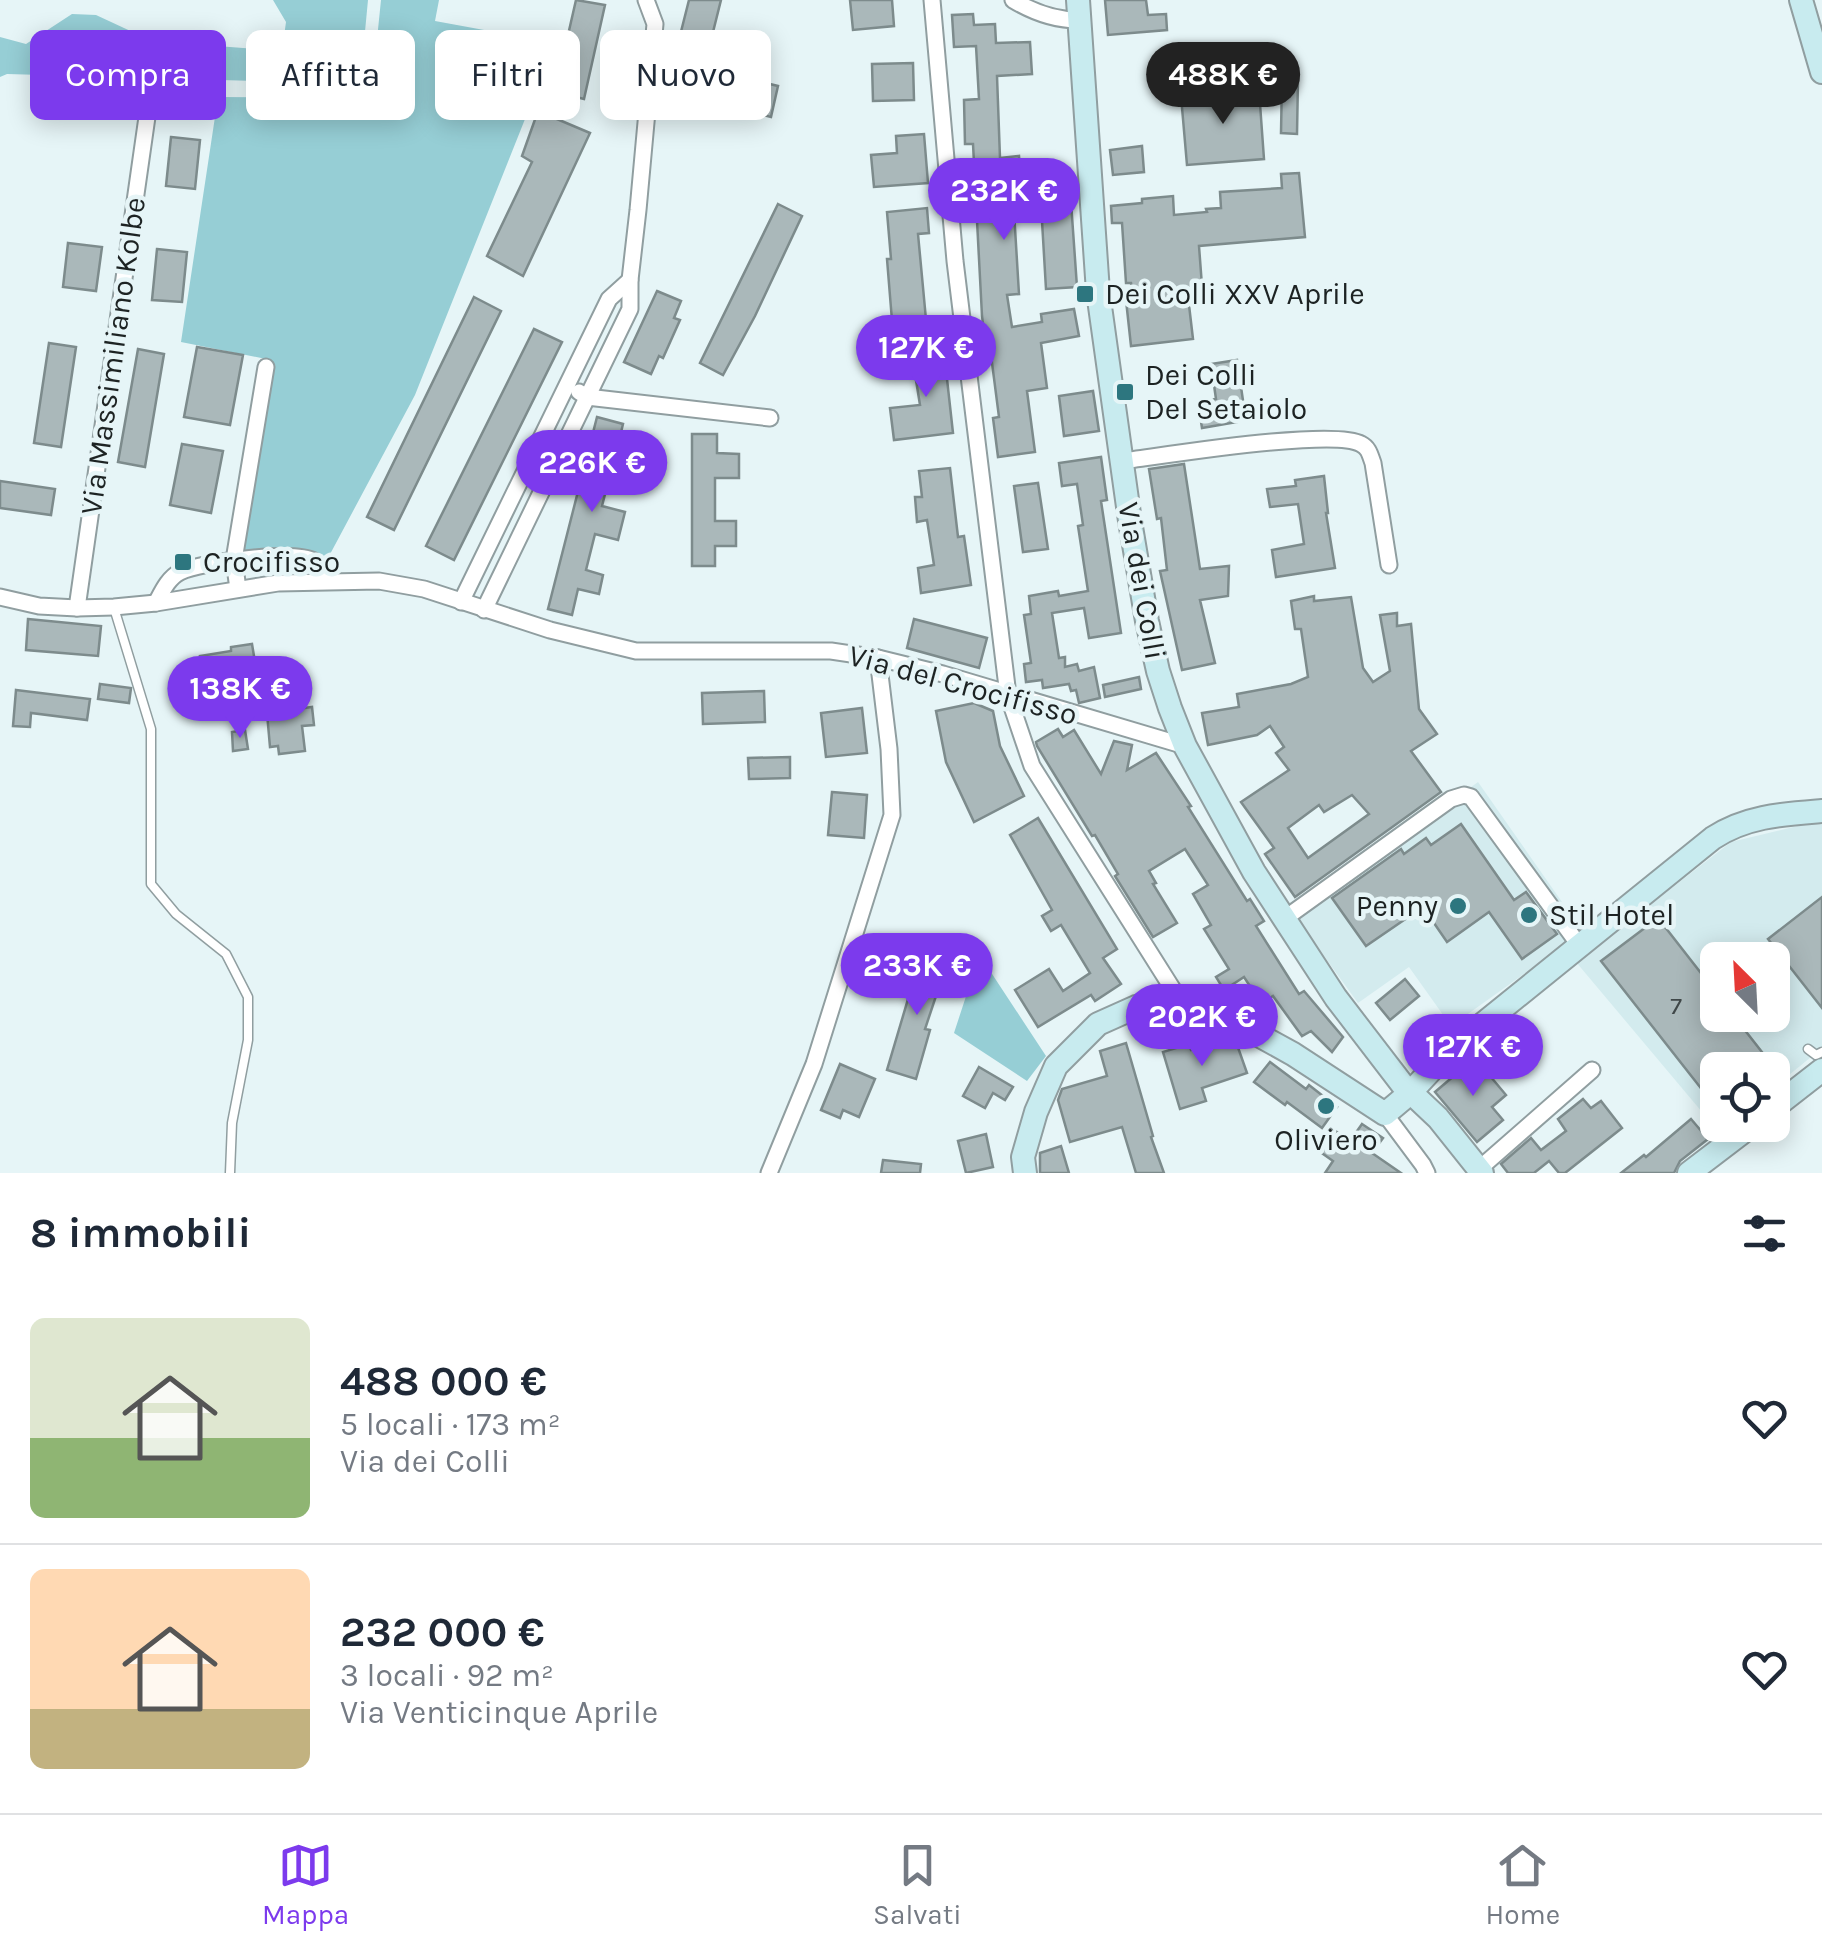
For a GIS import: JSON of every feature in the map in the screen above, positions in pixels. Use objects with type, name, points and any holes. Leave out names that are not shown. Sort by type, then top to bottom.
[{"type":"main road","points":[[1800,0],[1822,72]]},
{"type":"main road","name":"Via dei Colli","points":[[1078,10],[1094,250],[1150,638],[1170,708],[1185,746],[1254,872],[1336,998],[1379,1056],[1410,1093],[1438,1118],[1480,1171]]},
{"type":"main road","points":[[1025,1173],[1024,1157],[1036,1112],[1056,1066],[1098,1024],[1136,1007],[1178,999],[1217,1012],[1294,1054],[1386,1114],[1441,1058],[1726,830],[1780,814],[1822,811]]},
{"type":"main road","points":[[1379,1056],[1392,1065],[1412,1069],[1441,1058]]},
{"type":"main road","points":[[1790,1095],[1822,1070]]},
{"type":"main road","points":[[1689,1173],[1730,1142]]},
{"type":"street","points":[[484,610],[630,308],[655,24],[646,0]]},
{"type":"street","points":[[932,0],[955,261],[1008,694],[1032,766],[1178,999]]},
{"type":"street","points":[[1013,0],[1050,16],[1078,10]]},
{"type":"street","name":"Via Massimiliano Kolbe","points":[[77,608],[146,120]]},
{"type":"street","points":[[462,602],[608,299],[630,280]]},
{"type":"street","points":[[238,590],[234,560],[266,367]]},
{"type":"street","points":[[566,386],[587,397],[770,418]]},
{"type":"street","points":[[1122,461],[1290,440],[1358,442],[1368,450],[1373,463],[1388,565]]},
{"type":"street","name":"Via del Crocifisso","points":[[156,603],[180,572],[234,560],[305,558],[320,566],[328,580]]},
{"type":"street","name":"Via del Crocifisso","points":[[0,597],[39,606],[114,607],[278,583],[379,580],[424,589],[550,630],[636,651],[831,652],[878,658],[1185,746]]},
{"type":"street","points":[[769,1173],[814,1064],[892,815],[878,658]]},
{"type":"street","points":[[1284,920],[1450,799],[1464,796],[1471,797],[1579,946]]},
{"type":"street","points":[[1480,1171],[1592,1070]]},
{"type":"street","points":[[1386,1114],[1427,1173]]},
{"type":"lane","points":[[114,607],[151,728],[152,884],[176,914],[226,954],[248,997],[248,1040],[232,1123],[230,1173]]},
{"type":"lane","points":[[1808,1049],[1816,1055],[1822,1052]]},
{"type":"shaded area","points":[[273,0],[368,0],[365,30],[285,30],[286,22]]},
{"type":"shaded area","points":[[381,0],[439,0],[435,21],[484,30],[435,30],[435,120],[525,120],[415,395],[328,558],[239,557],[271,360],[181,342],[215,120],[226,120],[226,97],[246,97],[246,120],[415,120],[415,30],[378,30]]},
{"type":"shaded area","points":[[72,14],[96,15],[128,30],[47,30]]},
{"type":"shaded area","points":[[0,37],[26,44],[30,41],[30,75],[0,77]]},
{"type":"shaded area","points":[[226,47],[246,48],[246,81],[226,80]]},
{"type":"shaded area","points":[[1478,782],[1583,932],[1451,1026],[1409,967],[1358,1003],[1295,916]]},
{"type":"shaded area","points":[[1822,820],[1822,1048],[1790,1074],[1790,1052],[1700,1052],[1700,1110],[1576,962],[1731,842]]},
{"type":"shaded area","points":[[950,943],[975,948],[1046,1056],[1027,1081],[954,1033],[970,984]]},
{"type":"building","points":[[576,0],[605,5],[584,99],[580,98],[580,30],[569,30]]},
{"type":"building","points":[[689,0],[721,0],[714,30],[681,30]]},
{"type":"building","points":[[850,0],[892,0],[894,26],[853,30]]},
{"type":"building","points":[[1105,0],[1146,0],[1148,15],[1166,14],[1167,30],[1108,35]]},
{"type":"building","points":[[973,14],[974,25],[995,24],[996,43],[1030,42],[1032,74],[997,76],[1000,158],[1019,156],[1022,194],[1013,195],[1019,294],[1007,295],[1012,327],[1042,322],[1041,314],[1074,309],[1079,336],[1041,343],[1047,388],[1027,391],[1035,452],[998,457],[993,418],[999,417],[982,316],[973,144],[965,144],[964,100],[979,99],[976,46],[954,47],[952,15]]},
{"type":"building","points":[[913,63],[914,100],[873,101],[872,64]]},
{"type":"building","points":[[1282,79],[1298,79],[1297,134],[1281,133]]},
{"type":"building","points":[[771,84],[778,86],[771,117]]},
{"type":"building","points":[[1259,90],[1264,159],[1187,165],[1181,96]]},
{"type":"building","points":[[535,120],[559,120],[590,133],[523,276],[487,256],[532,162],[522,156]]},
{"type":"building","points":[[924,134],[928,183],[874,187],[871,155],[897,153],[896,136]]},
{"type":"building","points":[[171,137],[200,140],[195,189],[166,186]]},
{"type":"building","points":[[1142,146],[1144,172],[1113,175],[1110,150]]},
{"type":"building","points":[[1299,173],[1305,237],[1199,246],[1202,286],[1187,288],[1193,339],[1131,346],[1126,300],[1133,299],[1131,283],[1126,283],[1122,223],[1112,223],[1111,206],[1173,196],[1174,215],[1207,212],[1206,209],[1221,208],[1220,192],[1282,188],[1281,174]]},
{"type":"building","points":[[1071,202],[1077,287],[1046,289],[1041,204]]},
{"type":"building","points":[[778,204],[802,216],[723,375],[700,363]]},
{"type":"building","points":[[927,208],[929,233],[918,234],[927,330],[893,333],[887,212]]},
{"type":"building","points":[[68,243],[102,247],[96,291],[63,287]]},
{"type":"building","points":[[157,249],[187,252],[182,302],[152,300]]},
{"type":"building","points":[[657,291],[681,301],[674,318],[680,320],[663,358],[659,356],[651,374],[624,362]]},
{"type":"building","points":[[474,297],[501,311],[394,530],[367,517]]},
{"type":"building","points":[[534,329],[562,342],[454,560],[426,546]]},
{"type":"building","points":[[49,343],[76,347],[61,447],[34,443]]},
{"type":"building","points":[[197,347],[243,355],[230,425],[184,417]]},
{"type":"building","points":[[138,349],[164,354],[145,467],[118,462]]},
{"type":"building","points":[[932,351],[934,358],[947,356],[953,433],[894,440],[890,408],[920,405],[915,374],[908,375],[904,356]]},
{"type":"building","points":[[1237,360],[1245,414],[1236,416],[1237,422],[1202,428],[1198,402],[1216,399],[1211,364]]},
{"type":"building","points":[[1093,391],[1099,431],[1064,436],[1059,396]]},
{"type":"building","points":[[597,417],[623,424],[618,445],[639,451],[632,476],[611,471],[602,506],[625,512],[618,540],[595,534],[586,570],[603,575],[599,594],[578,589],[572,615],[548,609]]},
{"type":"building","points":[[692,434],[717,434],[717,453],[739,454],[739,478],[715,478],[715,521],[736,521],[736,546],[715,546],[715,566],[692,566]]},
{"type":"building","points":[[182,444],[223,451],[211,513],[170,505]]},
{"type":"building","points":[[1101,457],[1107,500],[1101,501],[1121,633],[1089,638],[1084,608],[1052,613],[1059,658],[1065,657],[1065,667],[1077,664],[1079,671],[1094,667],[1100,698],[1079,703],[1076,690],[1071,691],[1069,684],[1043,688],[1042,680],[1026,682],[1024,664],[1031,663],[1024,615],[1031,614],[1029,596],[1088,591],[1078,526],[1083,525],[1077,484],[1062,486],[1059,463]]},
{"type":"building","points":[[1184,464],[1200,569],[1229,566],[1228,596],[1200,600],[1215,663],[1182,670],[1160,571],[1167,570],[1161,518],[1157,519],[1149,469]]},
{"type":"building","points":[[950,468],[958,537],[964,536],[971,585],[921,593],[918,568],[934,565],[927,520],[917,522],[915,497],[922,497],[919,471]]},
{"type":"building","points":[[1324,476],[1335,568],[1276,577],[1272,550],[1304,544],[1298,504],[1270,507],[1267,489],[1296,486],[1295,480]]},
{"type":"building","points":[[0,481],[55,489],[51,515],[0,508]]},
{"type":"building","points":[[1038,483],[1048,549],[1023,552],[1014,486]]},
{"type":"building","points":[[1314,596],[1314,601],[1351,597],[1363,668],[1373,682],[1390,671],[1380,615],[1397,613],[1397,626],[1411,624],[1419,709],[1437,734],[1411,751],[1441,792],[1295,897],[1265,854],[1274,848],[1241,802],[1289,770],[1276,753],[1284,747],[1270,726],[1257,735],[1208,745],[1202,713],[1239,707],[1237,694],[1308,677],[1301,629],[1295,629],[1291,601]],"holes":[[[1352,795],[1369,814],[1308,858],[1288,828],[1319,805],[1324,812]]]},
{"type":"building","points":[[28,619],[101,626],[98,656],[26,650]]},
{"type":"building","points":[[914,619],[987,638],[979,668],[907,648]]},
{"type":"building","points":[[252,644],[256,668],[236,671],[242,704],[208,709],[200,656]]},
{"type":"building","points":[[1139,677],[1141,689],[1105,697],[1103,685]]},
{"type":"building","points":[[100,684],[131,688],[129,703],[98,699]]},
{"type":"building","points":[[16,690],[90,699],[87,720],[31,713],[30,727],[13,726]]},
{"type":"building","points":[[764,691],[765,722],[703,724],[702,693]]},
{"type":"building","points":[[974,703],[993,711],[1000,746],[1024,796],[974,822],[946,762],[936,711]]},
{"type":"building","points":[[312,707],[314,725],[302,726],[305,751],[279,754],[278,746],[270,747],[267,713]]},
{"type":"building","points":[[862,708],[867,753],[826,757],[821,713]]},
{"type":"building","points":[[1058,729],[1063,737],[1074,730],[1101,774],[1114,741],[1132,745],[1127,770],[1156,753],[1247,901],[1250,899],[1264,921],[1256,926],[1299,994],[1304,991],[1343,1037],[1332,1052],[1311,1031],[1302,1036],[1273,996],[1261,1003],[1244,977],[1224,990],[1216,977],[1229,969],[1204,929],[1211,925],[1193,894],[1208,885],[1185,849],[1149,871],[1177,923],[1153,937],[1095,835],[1092,836],[1037,746],[1036,742]]},
{"type":"building","points":[[245,730],[248,749],[233,751],[232,732]]},
{"type":"building","points":[[790,757],[790,778],[749,779],[748,758]]},
{"type":"building","points":[[832,792],[867,795],[864,838],[828,835]]},
{"type":"building","points":[[1038,818],[1117,949],[1103,958],[1121,984],[1095,1001],[1091,995],[1038,1027],[1015,990],[1049,969],[1063,991],[1090,973],[1061,925],[1051,931],[1042,916],[1052,910],[1010,835]]},
{"type":"building","points":[[1461,824],[1514,900],[1526,892],[1557,934],[1522,959],[1489,912],[1447,942],[1423,907],[1366,946],[1332,898],[1401,849],[1404,854],[1426,838],[1431,845]]},
{"type":"building","points":[[1822,897],[1822,1008],[1790,967],[1790,942],[1768,939]]},
{"type":"building","points":[[1658,918],[1700,972],[1700,1032],[1746,1032],[1762,1052],[1700,1052],[1700,1087],[1601,961]]},
{"type":"building","points":[[928,954],[948,960],[925,1029],[930,1030],[916,1079],[887,1070],[919,962],[925,963]]},
{"type":"building","points":[[1405,979],[1419,996],[1390,1020],[1376,1003]]},
{"type":"building","points":[[1231,1037],[1247,1073],[1202,1088],[1206,1101],[1180,1109],[1163,1052],[1189,1044],[1191,1050]]},
{"type":"building","points":[[1126,1043],[1164,1173],[1136,1173],[1122,1127],[1070,1142],[1058,1100],[1062,1089],[1107,1076],[1100,1051]]},
{"type":"building","points":[[1475,1058],[1506,1095],[1492,1107],[1503,1120],[1477,1142],[1435,1092]]},
{"type":"building","points":[[1270,1062],[1337,1107],[1322,1128],[1254,1082]]},
{"type":"building","points":[[840,1064],[875,1079],[859,1117],[843,1110],[840,1118],[821,1110]]},
{"type":"building","points":[[979,1067],[1013,1087],[1005,1100],[993,1093],[985,1108],[963,1096]]},
{"type":"building","points":[[1583,1099],[1591,1108],[1601,1101],[1622,1128],[1565,1173],[1559,1173],[1549,1161],[1534,1173],[1508,1173],[1501,1164],[1531,1138],[1541,1150],[1566,1131],[1558,1119]]},
{"type":"building","points":[[1691,1119],[1700,1130],[1700,1142],[1704,1142],[1680,1161],[1674,1173],[1621,1173]]},
{"type":"building","points":[[1362,1124],[1383,1138],[1372,1153],[1401,1173],[1325,1173],[1333,1161],[1316,1149],[1331,1128],[1350,1141]]},
{"type":"building","points":[[986,1134],[993,1167],[966,1173],[958,1141]]},
{"type":"building","points":[[1061,1146],[1069,1173],[1040,1173],[1040,1153]]},
{"type":"building","points":[[883,1160],[921,1164],[920,1173],[881,1173]]},
{"type":"place","name":"Dei Colli XXV Aprile","points":[[1085,294]]},
{"type":"place","name":"Dei Colli Del Setaiolo","points":[[1125,392]]},
{"type":"place","name":"Crocifisso","points":[[183,562]]},
{"type":"place","name":"Penny","points":[[1458,906]]},
{"type":"place","name":"Stil Hotel","points":[[1529,915]]},
{"type":"place","name":"Oliviero","points":[[1326,1106]]}]
